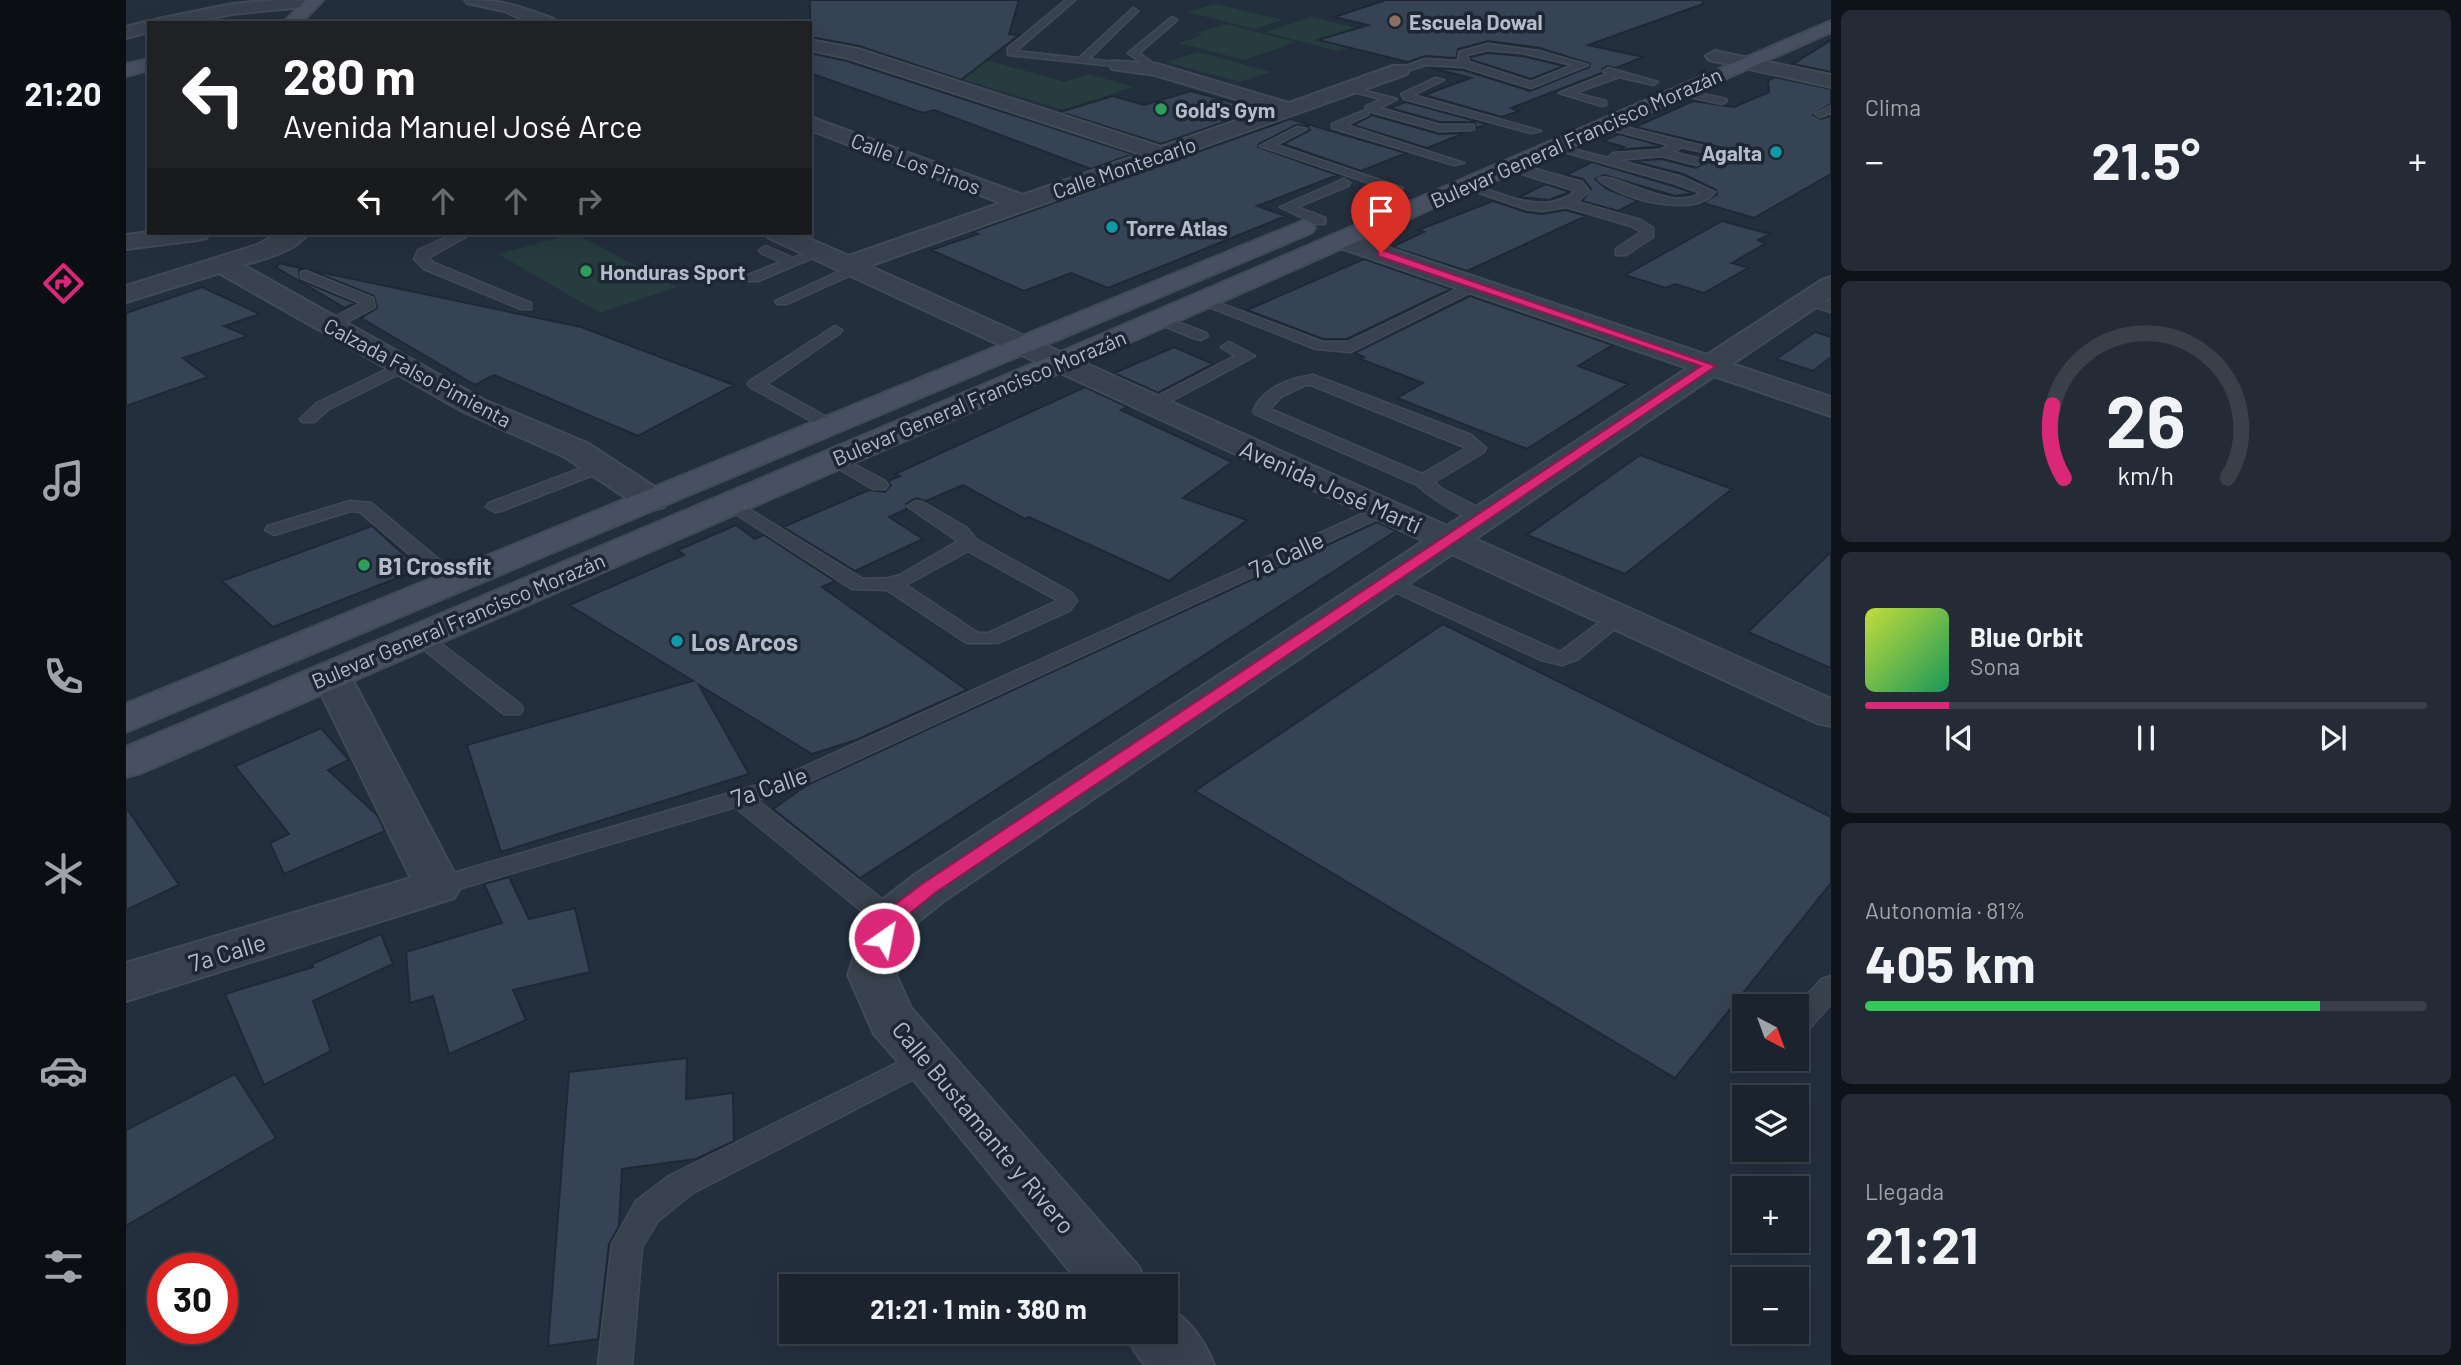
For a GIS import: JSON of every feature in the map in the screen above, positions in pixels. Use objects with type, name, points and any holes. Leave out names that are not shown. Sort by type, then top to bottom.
[{"type":"main road","points":[[293,21],[315,0]]},
{"type":"main road","name":"Bulevar General Francisco Morazán","points":[[126,763],[1341,240],[1457,180],[1537,149],[1603,114],[1653,82],[1831,7]]},
{"type":"main road","name":"Bulevar General Francisco Morazán","points":[[1603,114],[1679,92],[1831,26]]},
{"type":"main road","points":[[126,70],[147,65]]},
{"type":"main road","name":"Bulevar General Francisco Morazán","points":[[126,719],[1397,188],[1457,180],[1537,149]]},
{"type":"street","points":[[173,21],[262,3],[315,0]]},
{"type":"street","points":[[473,0],[503,14],[538,21]]},
{"type":"street","points":[[126,33],[147,27]]},
{"type":"street","points":[[812,45],[852,53],[1161,154]]},
{"type":"street","points":[[1715,56],[1831,81]]},
{"type":"street","points":[[1119,65],[1157,70],[1290,109]]},
{"type":"street","name":"Calle Montecarlo","points":[[851,266],[1400,70]]},
{"type":"street","name":"Calle Los Pinos","points":[[812,124],[1022,203]]},
{"type":"street","points":[[126,242],[182,235]]},
{"type":"street","points":[[222,264],[246,238],[245,235]]},
{"type":"street","points":[[126,294],[266,250],[292,235]]},
{"type":"street","points":[[1341,240],[1831,407]]},
{"type":"street","name":"Avenida José Martí","points":[[771,242],[820,252],[1831,714]]},
{"type":"street","name":"Calzada Falso Pimienta","points":[[222,264],[474,407],[576,450],[652,500]]},
{"type":"street","points":[[889,919],[929,888],[1448,540],[1710,366],[1823,298]]},
{"type":"street","points":[[331,675],[438,886]]},
{"type":"street","name":"7a Calle","points":[[126,982],[438,886]]},
{"type":"street","name":"Calle Bustamante y Rivero","points":[[889,919],[872,975],[891,1020],[1108,1274]]},
{"type":"street","points":[[1166,1344],[1184,1365]]},
{"type":"lane","points":[[1071,0],[1011,50],[1011,53],[1119,65]]},
{"type":"lane","points":[[1081,61],[1133,12]]},
{"type":"lane","points":[[1157,70],[1133,53],[1172,20]]},
{"type":"lane","points":[[1400,70],[1418,63],[1435,61],[1464,64],[1531,85],[1583,65],[1513,49],[1482,48],[1462,54],[1464,64]]},
{"type":"lane","points":[[1653,82],[1614,72],[1560,92],[1697,161]]},
{"type":"lane","points":[[1439,80],[1406,94],[1621,187],[1678,202],[1703,199],[1709,192],[1627,162],[1537,149]]},
{"type":"lane","points":[[1350,88],[1391,99],[1370,108],[1440,128],[1470,127]]},
{"type":"lane","points":[[1679,92],[1722,101]]},
{"type":"lane","points":[[1364,113],[1336,126],[1508,202],[1546,208],[1566,204],[1582,193],[1581,187],[1537,149]]},
{"type":"lane","points":[[1301,129],[1266,146],[1397,188]]},
{"type":"lane","points":[[1627,162],[1664,146],[1680,144],[1714,152]]},
{"type":"lane","points":[[1604,179],[1629,169],[1627,162]]},
{"type":"lane","points":[[1457,180],[1487,204]]},
{"type":"lane","points":[[1320,220],[1286,207],[1344,183]]},
{"type":"lane","points":[[1566,204],[1636,223],[1648,231],[1646,237],[1621,252]]},
{"type":"lane","points":[[461,235],[433,246],[423,253],[421,259],[429,266],[526,306]]},
{"type":"lane","points":[[771,242],[793,263]]},
{"type":"lane","points":[[753,278],[820,252]]},
{"type":"lane","points":[[782,301],[851,266]]},
{"type":"lane","points":[[306,275],[368,301],[368,307],[329,326]]},
{"type":"lane","points":[[1201,301],[1321,346],[1340,348],[1351,347],[1474,285]]},
{"type":"lane","points":[[1159,319],[1201,336]]},
{"type":"lane","points":[[830,425],[756,384],[835,330]]},
{"type":"lane","points":[[1152,405],[1247,356],[1229,347]]},
{"type":"lane","points":[[309,419],[323,406],[402,366]]},
{"type":"lane","points":[[1423,481],[1478,448],[1465,439],[1313,380],[1304,380],[1268,398],[1263,404],[1261,411],[1423,481],[1436,493],[1483,517]]},
{"type":"lane","points":[[835,459],[879,485]]},
{"type":"lane","points":[[495,507],[600,466]]},
{"type":"lane","points":[[731,503],[859,585],[891,584],[907,579],[968,543]]},
{"type":"lane","points":[[274,530],[350,506],[365,507],[454,582]]},
{"type":"lane","points":[[916,506],[961,532],[967,537],[968,543]]},
{"type":"lane","name":"7a Calle","points":[[438,886],[783,785],[1382,510]]},
{"type":"lane","points":[[891,584],[974,639],[981,640],[991,639],[1062,607],[1067,601],[1065,597],[968,543]]},
{"type":"lane","points":[[1389,582],[1548,656],[1562,659],[1619,617]]},
{"type":"lane","points":[[420,637],[512,709]]},
{"type":"lane","points":[[739,798],[889,919]]},
{"type":"lane","points":[[1810,1009],[1831,986]]},
{"type":"lane","points":[[615,1365],[628,1244],[646,1211],[680,1185],[927,1059]]},
{"type":"green space","points":[[1215,4],[1283,20],[1254,29],[1187,12]]},
{"type":"green space","points":[[1312,17],[1385,35],[1338,51],[1265,32]]},
{"type":"green space","points":[[1226,24],[1296,42],[1244,60],[1179,43],[1203,35],[1197,33]]},
{"type":"green space","points":[[1198,52],[1271,72],[1240,82],[1166,62]]},
{"type":"green space","points":[[986,60],[1065,82],[1089,74],[1133,87],[1063,110],[943,73]]},
{"type":"green space","name":"Honduras Sport","points":[[567,235],[578,235],[677,287],[600,313],[498,254]]},
{"type":"building","points":[[810,0],[1019,0],[1009,34],[1019,35],[961,80],[859,46],[812,37]]},
{"type":"building","points":[[1386,0],[1702,0],[1703,4],[1588,45],[1643,57],[1616,68],[1607,66],[1602,69],[1602,73],[1511,108],[1519,111],[1502,117],[1424,95],[1471,78],[1431,68],[1463,70],[1530,91],[1589,67],[1590,64],[1540,48],[1488,41],[1458,49],[1456,58],[1425,56],[1408,62],[1318,40],[1368,25],[1334,17]]},
{"type":"building","points":[[1831,40],[1831,72],[1793,64]]},
{"type":"building","points":[[812,53],[847,61],[1133,154],[1091,169],[934,110],[923,113],[812,74]]},
{"type":"building","points":[[1488,53],[1522,56],[1564,66],[1531,79],[1471,60],[1470,57]]},
{"type":"building","points":[[1774,77],[1831,89],[1831,104],[1813,115],[1821,119],[1831,116],[1831,174],[1754,218],[1703,203],[1717,194],[1716,190],[1683,174],[1632,161],[1662,159],[1696,168],[1704,163],[1705,159],[1680,151],[1720,157],[1720,147],[1635,127],[1693,101],[1734,107],[1769,92],[1768,81]]},
{"type":"building","points":[[1191,91],[1260,110],[1161,144],[1060,112],[1113,96],[1144,105]]},
{"type":"building","points":[[1406,102],[1487,124],[1477,128],[1474,122],[1440,122],[1390,108]]},
{"type":"building","points":[[1372,115],[1439,134],[1465,133],[1427,148],[1353,125]]},
{"type":"building","points":[[1290,119],[1406,153],[1361,171],[1283,144],[1310,130],[1308,126],[1296,125],[1258,147],[1338,175],[1257,206],[1286,216],[1108,288],[1071,273],[1024,291],[931,250],[978,234],[972,232]]},
{"type":"building","points":[[1619,134],[1662,146],[1618,150],[1624,147],[1603,141]]},
{"type":"building","points":[[1592,162],[1694,193],[1675,196],[1604,175],[1595,179],[1607,189],[1638,201],[1618,211],[1582,201],[1591,189],[1583,179],[1566,175]]},
{"type":"building","points":[[1546,184],[1570,192],[1549,200],[1519,197]]},
{"type":"building","points":[[1493,201],[1526,212],[1542,214],[1566,210],[1586,216],[1467,271],[1392,247],[1424,232],[1418,230]]},
{"type":"building","points":[[1722,221],[1770,234],[1758,240],[1766,243],[1732,263],[1748,268],[1704,293],[1675,284],[1666,288],[1625,275]]},
{"type":"building","points":[[1364,259],[1451,289],[1347,339],[1323,339],[1247,310]]},
{"type":"building","points":[[279,263],[305,269],[299,270],[300,280],[355,303],[345,308],[277,268]]},
{"type":"building","points":[[310,270],[581,327],[734,385],[638,436],[494,375],[475,385],[361,318],[377,308],[374,296]]},
{"type":"building","points":[[202,287],[260,314],[224,326],[248,336],[183,358],[208,377],[126,406],[126,313]]},
{"type":"building","points":[[1470,296],[1613,345],[1578,366],[1628,384],[1527,449],[1397,398],[1423,383],[1360,359],[1364,357],[1354,353]]},
{"type":"building","points":[[1815,332],[1831,337],[1831,357],[1813,371],[1776,359]]},
{"type":"building","points":[[1174,347],[1213,364],[1158,393],[1114,373]]},
{"type":"building","points":[[1085,387],[1128,407],[1121,410],[1232,462],[1183,498],[1247,520],[1169,581],[1029,517],[1025,519],[963,485],[926,501],[916,498],[906,504],[907,509],[889,517],[923,539],[855,571],[783,527],[869,490],[885,492],[891,485],[888,481],[900,476],[895,474]]},
{"type":"building","points":[[1640,455],[1732,489],[1625,574],[1527,535]]},
{"type":"building","points":[[1377,522],[1396,531],[860,878],[773,809],[807,785]]},
{"type":"building","points":[[736,525],[755,539],[764,535],[835,581],[822,587],[967,690],[856,740],[812,754],[699,685],[749,774],[501,852],[467,745],[693,681],[569,605],[684,555],[678,550]]},
{"type":"building","points":[[372,526],[420,569],[273,627],[222,581]]},
{"type":"building","points":[[1831,552],[1831,668],[1748,632]]},
{"type":"building","points":[[1443,624],[1831,817],[1831,883],[1742,994],[1732,994],[1732,1007],[1675,1078],[1195,791]]},
{"type":"building","points":[[321,728],[349,760],[328,770],[377,815],[385,831],[284,874],[270,843],[289,834],[235,766]]},
{"type":"building","points":[[126,807],[179,885],[126,910]]},
{"type":"building","points":[[509,877],[529,919],[575,908],[590,972],[513,990],[526,1020],[449,1054],[433,996],[410,1003],[406,952],[502,923],[484,884]]},
{"type":"building","points":[[381,934],[393,964],[313,1001],[331,1051],[264,1085],[225,994],[313,967],[312,964]]},
{"type":"building","points":[[687,1058],[686,1099],[733,1093],[734,1141],[696,1159],[622,1169],[619,1226],[609,1244],[598,1339],[548,1346],[569,1072]]},
{"type":"building","points":[[235,1074],[276,1138],[126,1226],[126,1130]]},
{"type":"place","name":"Escuela Dowal","points":[[1395,21]]},
{"type":"place","name":"Gold's Gym","points":[[1161,109]]},
{"type":"place","name":"Agalta","points":[[1776,152]]},
{"type":"place","name":"Torre Atlas","points":[[1112,227]]},
{"type":"place","name":"Honduras Sport","points":[[586,271]]},
{"type":"place","name":"B1 Crossfit","points":[[364,565]]},
{"type":"place","name":"Los Arcos","points":[[677,641]]},
{"type":"route","points":[[884,938],[889,919],[929,888],[1710,366],[1381,253]]}]
